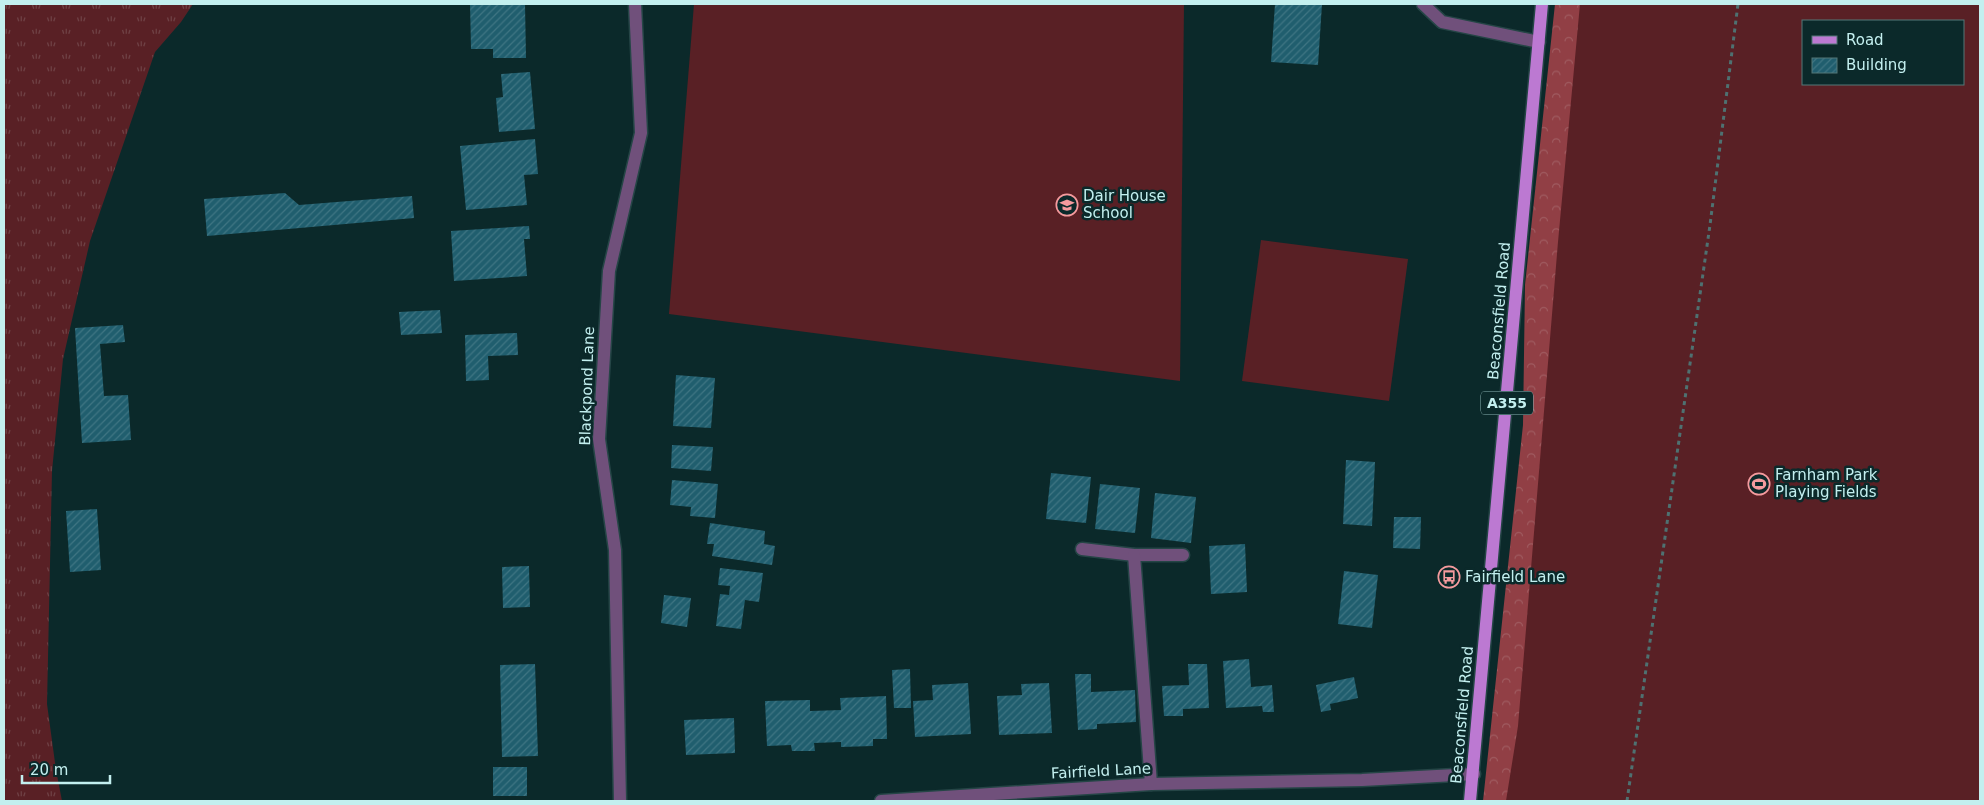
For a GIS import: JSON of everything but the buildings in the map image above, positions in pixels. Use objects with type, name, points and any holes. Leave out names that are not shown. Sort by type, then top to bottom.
[{"type":"main road","name":"Beaconsfield Road","points":[[1470,801],[1474,774],[1542,4]]},
{"type":"street","name":"Blackpond Lane","points":[[620,801],[615,550],[599,439],[609,271],[641,134],[635,4]]},
{"type":"street","points":[[1424,4],[1442,22],[1539,42]]},
{"type":"street","points":[[1082,548],[1134,555],[1183,555]]},
{"type":"street","points":[[1134,555],[1151,784]]},
{"type":"street","name":"Fairfield Lane","points":[[881,801],[1151,784],[1362,780],[1474,774]]},
{"type":"path","points":[[1626,801],[1708,235],[1738,4]]},
{"type":"green space","points":[[4,4],[193,4],[181,22],[155,52],[90,241],[63,359],[52,471],[47,704],[62,801],[4,801]]},
{"type":"green space","points":[[694,4],[1184,4],[1180,381],[669,314]]},
{"type":"green space","points":[[1555,4],[1726,4],[1614,801],[1483,801],[1523,425],[1525,285]]},
{"type":"green space","name":"Farnham Park Playing Fields","points":[[1580,4],[1980,4],[1980,801],[1506,801],[1518,726],[1558,242]]},
{"type":"green space","points":[[1261,240],[1408,259],[1389,401],[1242,381]]},
{"type":"place","name":"Dair House School","points":[[1067,205]]},
{"type":"place","name":"Farnham Park Playing Fields","points":[[1759,484]]},
{"type":"place","name":"Fairfield Lane","points":[[1449,577]]}]
